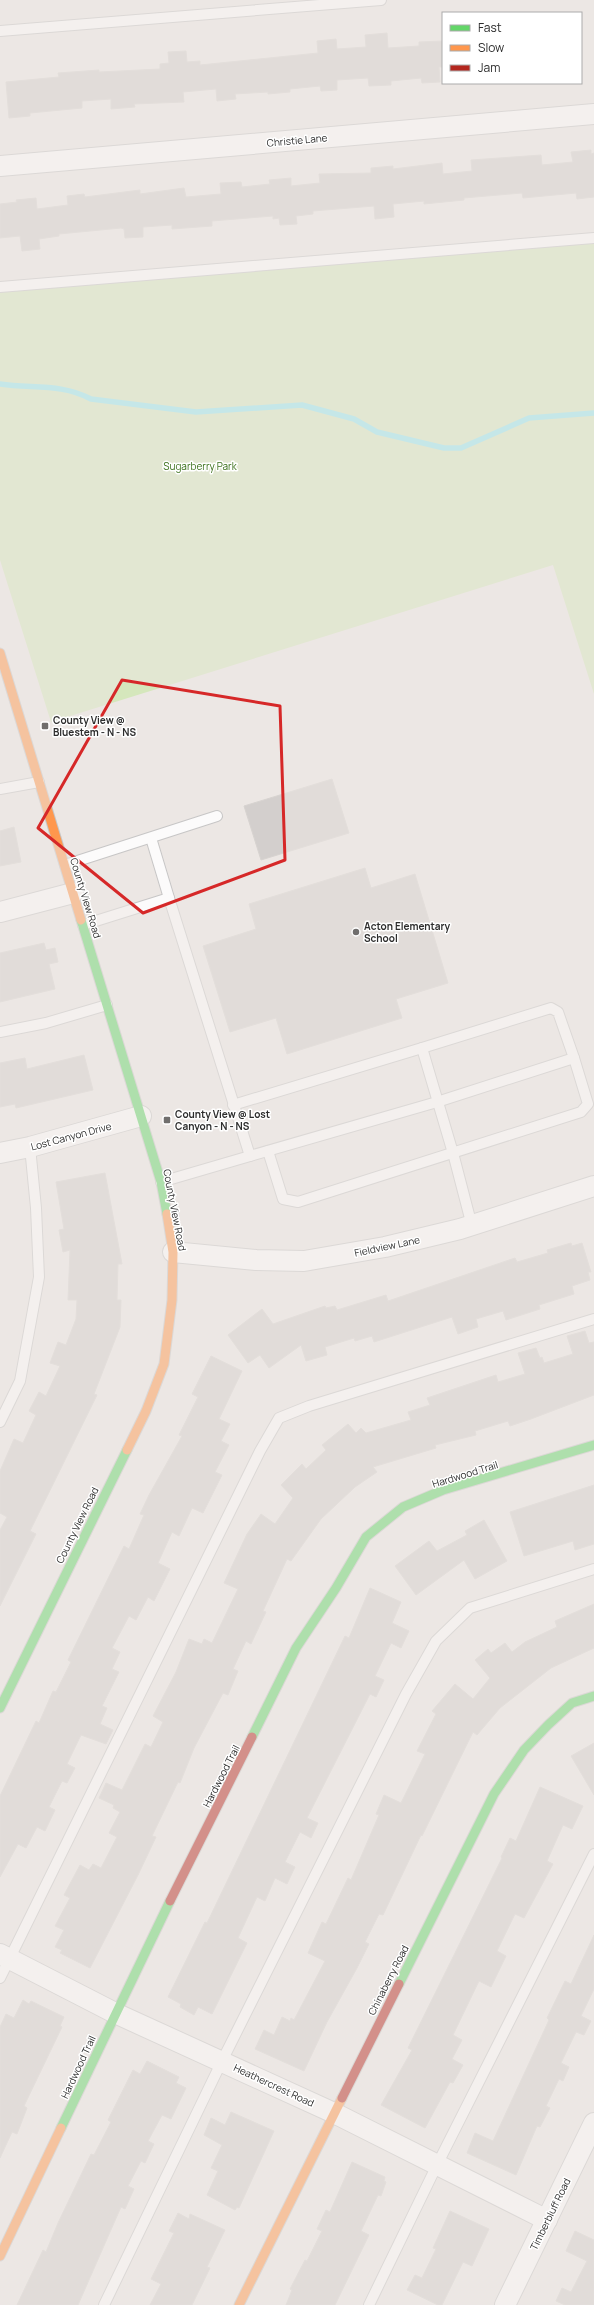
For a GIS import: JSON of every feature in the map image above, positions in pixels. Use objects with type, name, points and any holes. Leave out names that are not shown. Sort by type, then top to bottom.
[{"type":"street","name":"Christie Lane","points":[[0,166],[594,114]]},
{"type":"street","name":"County View Road","points":[[0,655],[161,1182],[173,1252],[172,1300],[164,1364],[146,1411],[0,1708]]},
{"type":"street","points":[[0,912],[73,893]]},
{"type":"street","name":"Lost Canyon Drive","points":[[0,1152],[30,1147],[141,1116]]},
{"type":"street","name":"Fieldview Lane","points":[[173,1252],[256,1260],[304,1261],[386,1247],[472,1226],[594,1186]]},
{"type":"street","name":"Hardwood Trail","points":[[0,2256],[115,2013],[296,1648],[336,1588],[366,1537],[403,1507],[443,1490],[481,1480],[594,1445]]},
{"type":"street","name":"Chinaberry Road","points":[[239,2305],[494,1794],[524,1750],[548,1725],[572,1703],[594,1696]]},
{"type":"street","name":"Heathercrest Road","points":[[4,1956],[115,2013],[334,2113],[547,2220]]},
{"type":"street","name":"Timberbluff Road","points":[[505,2305],[594,2123]]},
{"type":"lane","points":[[0,31],[381,0]]},
{"type":"lane","points":[[0,287],[594,238]]},
{"type":"lane","points":[[0,789],[39,782]]},
{"type":"lane","points":[[64,865],[217,816]]},
{"type":"lane","points":[[151,838],[250,1156]]},
{"type":"lane","points":[[83,925],[169,898]]},
{"type":"lane","points":[[0,1032],[46,1023],[106,1005]]},
{"type":"lane","points":[[233,1105],[551,1008],[558,1012],[588,1104],[581,1112],[298,1202],[283,1199],[268,1151]]},
{"type":"lane","points":[[422,1048],[453,1153],[472,1226]]},
{"type":"lane","points":[[161,1182],[437,1102],[574,1058]]},
{"type":"lane","points":[[0,1422],[20,1381],[39,1277],[36,1208],[30,1147]]},
{"type":"lane","points":[[0,1978],[4,1956],[256,1458],[279,1418],[309,1406],[594,1319]]},
{"type":"lane","points":[[104,2305],[222,2061],[406,1694],[436,1641],[470,1608],[594,1569]]},
{"type":"lane","points":[[370,2305],[437,2165],[594,1854]]},
{"type":"highlighted area","points":[[122,680],[280,706],[285,860],[143,913],[38,828]]},
{"type":"green space","name":"Sugarberry Park","points":[[594,233],[594,694],[553,565],[51,722],[0,560],[0,283]]},
{"type":"building","points":[[387,33],[388,48],[419,46],[419,42],[442,41],[442,67],[439,67],[440,82],[422,83],[421,78],[391,81],[391,85],[369,86],[368,78],[337,80],[337,90],[321,91],[320,86],[290,89],[290,92],[235,94],[236,99],[217,101],[216,89],[183,92],[184,102],[134,104],[135,107],[111,109],[111,99],[82,101],[82,108],[30,113],[30,116],[9,118],[6,82],[59,77],[58,73],[99,70],[99,72],[160,69],[160,64],[169,63],[168,52],[186,51],[187,62],[200,61],[200,65],[318,53],[317,41],[336,39],[337,49],[366,47],[365,35]]},
{"type":"building","points":[[591,150],[591,154],[594,153],[594,197],[577,199],[576,193],[523,198],[522,193],[464,198],[464,200],[424,204],[424,201],[393,204],[394,217],[375,219],[374,206],[313,211],[313,214],[296,216],[297,224],[280,225],[279,218],[273,219],[273,216],[212,221],[212,226],[172,229],[172,225],[143,227],[143,237],[125,238],[124,229],[121,228],[59,234],[59,236],[39,239],[40,249],[22,251],[20,236],[0,238],[0,204],[17,202],[16,200],[36,198],[37,209],[68,205],[67,196],[84,194],[85,197],[140,190],[140,194],[184,188],[186,197],[221,194],[220,183],[241,182],[242,187],[270,184],[269,180],[291,178],[291,186],[320,183],[319,174],[371,173],[371,168],[393,166],[393,169],[442,163],[443,174],[472,171],[471,160],[541,155],[542,165],[573,162],[571,152]]},
{"type":"building","points":[[332,779],[349,833],[261,860],[244,806]]},
{"type":"building","points":[[14,827],[21,862],[0,866],[0,831]]},
{"type":"building","points":[[365,868],[371,888],[415,874],[448,983],[396,999],[402,1018],[287,1054],[276,1018],[230,1032],[203,946],[256,929],[249,904]]},
{"type":"building","points":[[44,943],[46,950],[55,948],[58,962],[49,964],[55,989],[0,1002],[0,953]]},
{"type":"building","points":[[84,1055],[93,1090],[16,1108],[15,1104],[0,1107],[0,1063],[25,1058],[27,1069]]},
{"type":"building","points":[[105,1173],[122,1264],[118,1264],[117,1300],[121,1300],[120,1327],[94,1394],[97,1395],[30,1531],[36,1534],[0,1606],[0,1530],[7,1517],[0,1513],[0,1471],[14,1439],[23,1443],[36,1415],[29,1411],[39,1392],[46,1396],[60,1366],[50,1363],[58,1342],[66,1345],[76,1319],[77,1300],[68,1300],[70,1250],[63,1252],[59,1230],[64,1229],[56,1182]]},
{"type":"building","points":[[571,1243],[572,1246],[582,1243],[591,1272],[588,1272],[590,1280],[572,1286],[574,1294],[539,1305],[540,1309],[506,1320],[503,1311],[476,1319],[478,1327],[458,1334],[452,1317],[374,1342],[372,1336],[355,1341],[354,1338],[325,1347],[327,1355],[306,1361],[301,1345],[269,1368],[260,1355],[248,1363],[228,1335],[262,1309],[273,1324],[325,1306],[326,1308],[335,1306],[337,1310],[386,1295],[388,1301],[515,1258],[517,1262],[548,1253],[547,1250]]},
{"type":"building","points":[[585,1331],[589,1343],[594,1342],[594,1395],[510,1426],[508,1421],[475,1431],[476,1435],[435,1445],[436,1448],[373,1467],[377,1472],[355,1487],[321,1519],[291,1561],[287,1559],[263,1611],[266,1612],[251,1644],[246,1641],[233,1669],[238,1671],[228,1695],[223,1693],[194,1748],[180,1783],[178,1782],[152,1836],[156,1837],[90,1968],[60,1953],[62,1950],[55,1947],[64,1930],[55,1926],[70,1898],[64,1895],[80,1865],[89,1870],[93,1864],[101,1868],[117,1837],[109,1833],[120,1812],[113,1808],[114,1805],[99,1798],[106,1783],[122,1790],[145,1744],[151,1747],[163,1722],[153,1716],[176,1672],[189,1639],[202,1644],[204,1639],[212,1643],[238,1589],[224,1583],[247,1534],[261,1514],[275,1524],[293,1498],[281,1485],[302,1464],[306,1469],[326,1450],[322,1445],[348,1424],[356,1433],[361,1428],[366,1433],[411,1420],[408,1412],[430,1405],[427,1398],[496,1375],[498,1382],[525,1374],[518,1353],[536,1348],[544,1363],[573,1354],[567,1336]]},
{"type":"building","points":[[211,1356],[242,1371],[219,1419],[230,1424],[221,1441],[229,1445],[215,1472],[222,1475],[203,1513],[192,1508],[179,1536],[172,1532],[158,1563],[170,1569],[154,1601],[148,1597],[136,1620],[129,1616],[112,1648],[120,1652],[112,1669],[119,1672],[102,1706],[107,1708],[100,1724],[113,1730],[106,1744],[81,1735],[67,1764],[75,1768],[67,1783],[62,1781],[49,1807],[55,1810],[45,1831],[37,1827],[26,1848],[18,1844],[0,1877],[0,1796],[36,1721],[39,1723],[53,1691],[56,1692],[71,1662],[68,1660],[124,1546],[129,1549],[144,1515],[140,1514],[182,1436],[179,1435],[198,1397],[192,1394]]},
{"type":"building","points":[[594,1485],[594,1544],[575,1550],[573,1541],[524,1556],[510,1512]]},
{"type":"building","points":[[484,1520],[507,1561],[475,1579],[464,1560],[416,1595],[395,1566],[429,1541],[437,1551],[467,1535],[465,1531]]},
{"type":"building","points":[[370,1588],[401,1602],[392,1623],[409,1631],[401,1648],[391,1643],[375,1676],[384,1680],[376,1697],[370,1694],[307,1818],[318,1823],[311,1838],[300,1832],[285,1862],[295,1867],[287,1884],[275,1878],[265,1901],[257,1897],[238,1938],[247,1943],[212,2014],[198,2007],[194,2015],[180,2007],[181,2004],[168,1997],[205,1922],[207,1923],[345,1636],[349,1638]]},
{"type":"building","points":[[594,1604],[594,1648],[551,1668],[500,1708],[477,1735],[473,1732],[422,1836],[421,1835],[383,1915],[379,1914],[365,1942],[369,1944],[327,2022],[304,2071],[255,2049],[264,2030],[274,2035],[282,2017],[290,2021],[291,2018],[294,2020],[325,1961],[308,1953],[322,1922],[326,1924],[348,1878],[351,1880],[379,1815],[376,1814],[384,1795],[401,1803],[425,1754],[417,1751],[436,1714],[432,1711],[455,1684],[473,1699],[490,1678],[475,1660],[488,1649],[491,1653],[505,1643],[512,1652],[525,1642],[557,1627],[555,1621]]},
{"type":"building","points":[[594,1743],[594,1795],[571,1756]]},
{"type":"building","points":[[540,1787],[583,1806],[572,1829],[563,1825],[547,1861],[553,1864],[524,1918],[515,1914],[497,1951],[506,1956],[491,1987],[479,1981],[453,2035],[462,2040],[452,2059],[463,2065],[453,2083],[450,2082],[425,2128],[381,2105],[412,2050],[408,2048],[502,1858],[501,1857],[510,1838],[516,1841]]},
{"type":"building","points":[[594,1935],[594,1989],[581,2016],[591,2021],[584,2035],[576,2032],[561,2063],[569,2067],[563,2081],[559,2079],[546,2106],[550,2108],[540,2127],[537,2126],[516,2175],[467,2153],[475,2133],[493,2141],[549,2020],[547,2018],[565,1981],[571,1984]]},
{"type":"building","points":[[23,2000],[29,2004],[31,2001],[64,2017],[60,2026],[62,2027],[24,2106],[27,2108],[17,2134],[12,2132],[0,2158],[0,2027],[6,2014],[14,2018]]},
{"type":"building","points":[[147,2061],[179,2077],[176,2083],[186,2088],[171,2119],[162,2115],[148,2141],[154,2144],[145,2163],[141,2161],[128,2186],[134,2189],[125,2209],[121,2207],[78,2305],[17,2305],[43,2250],[46,2252],[91,2154],[94,2155],[111,2122],[108,2120],[133,2070],[140,2074]]},
{"type":"building","points":[[231,2112],[274,2131],[239,2208],[237,2207],[235,2210],[207,2195],[218,2171],[211,2168],[222,2145],[204,2135],[211,2118],[225,2125]]},
{"type":"building","points":[[352,2162],[385,2177],[384,2181],[386,2182],[381,2196],[378,2195],[361,2231],[369,2235],[335,2305],[286,2305],[292,2290],[290,2289],[305,2260],[307,2261],[322,2231],[317,2229],[326,2210],[330,2212]]},
{"type":"building","points":[[450,2211],[489,2229],[472,2266],[463,2262],[442,2305],[438,2305],[407,2290],[415,2275],[422,2278],[436,2249],[433,2248]]},
{"type":"building","points":[[178,2213],[189,2219],[190,2214],[225,2230],[207,2267],[210,2268],[192,2305],[150,2305],[161,2284],[151,2279],[174,2233],[169,2231]]},
{"type":"building","points":[[575,2231],[594,2240],[594,2305],[565,2305],[556,2301],[562,2288],[571,2292],[587,2261],[566,2251]]},
{"type":"waterway","points":[[0,384],[46,387],[69,391],[91,399],[196,412],[302,405],[354,419],[377,432],[444,448],[461,448],[529,418],[594,413]]},
{"type":"traffic: fast","points":[[81,920],[161,1182],[167,1214]]},
{"type":"traffic: fast","points":[[252,1737],[296,1648],[336,1588],[366,1537],[403,1507],[443,1490],[594,1445]]},
{"type":"traffic: fast","points":[[0,1708],[127,1450]]},
{"type":"traffic: fast","points":[[399,1984],[494,1794],[524,1750],[548,1725],[572,1703],[594,1696]]},
{"type":"traffic: fast","points":[[61,2128],[170,1901]]},
{"type":"traffic: slow","points":[[0,653],[81,920]]},
{"type":"traffic: slow","points":[[127,1450],[146,1411],[164,1364],[172,1300],[173,1252],[167,1214]]},
{"type":"traffic: slow","points":[[239,2305],[342,2098]]},
{"type":"traffic: slow","points":[[0,2256],[61,2128]]},
{"type":"traffic: jam","points":[[170,1901],[252,1737]]},
{"type":"traffic: jam","points":[[342,2098],[399,1984]]},
{"type":"place","name":"County View @ Bluestem - N - NS","points":[[45,726]]},
{"type":"place","name":"Acton Elementary School","points":[[356,932]]},
{"type":"place","name":"County View @ Lost Canyon - N - NS","points":[[167,1120]]}]
